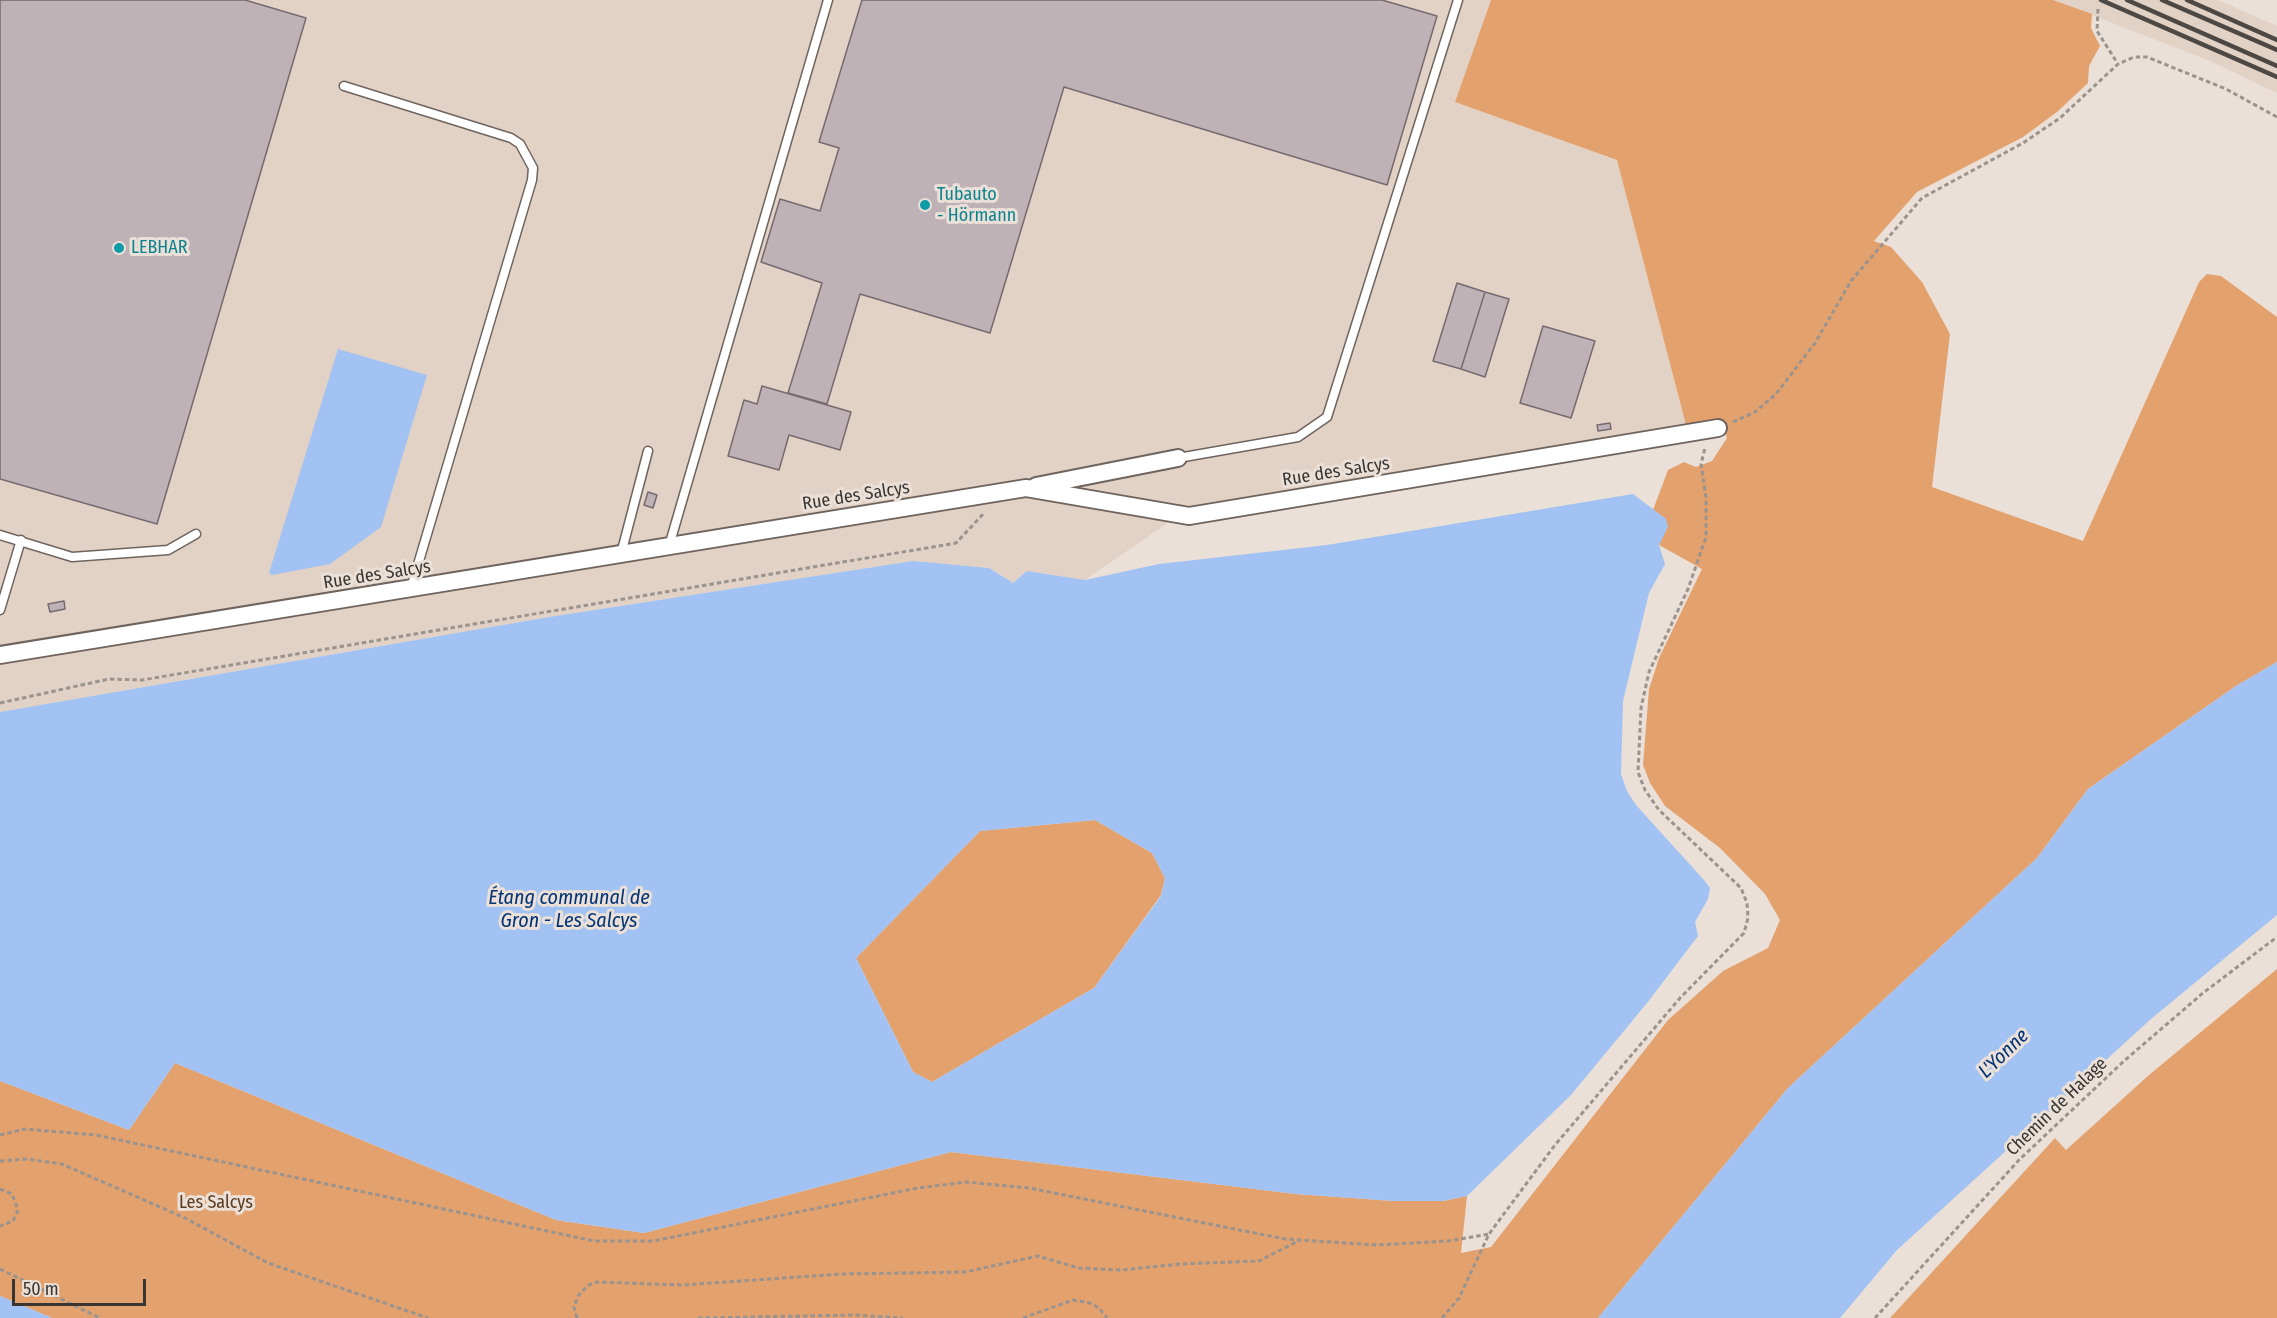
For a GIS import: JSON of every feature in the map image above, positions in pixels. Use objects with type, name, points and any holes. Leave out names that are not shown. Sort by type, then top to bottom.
[{"type":"street","name":"Rue des Salcys","points":[[0,655],[1026,488],[1189,516],[1718,428]]},
{"type":"street","points":[[1026,488],[1179,458]]},
{"type":"lane","points":[[669,547],[828,0]]},
{"type":"lane","points":[[1179,458],[1298,437],[1327,417],[1458,0]]},
{"type":"lane","points":[[344,86],[511,138],[524,150],[533,168],[529,192],[410,590]]},
{"type":"lane","points":[[621,555],[648,451]]},
{"type":"lane","points":[[0,535],[72,557],[168,550],[196,534]]},
{"type":"lane","points":[[0,610],[21,540]]},
{"type":"path","points":[[2098,9],[2097,31],[2118,64]]},
{"type":"path","points":[[1442,1318],[1459,1298],[1489,1234],[1570,1128],[1680,998],[1744,933],[1748,918],[1747,903],[1741,888],[1659,810],[1645,790],[1638,771],[1641,708],[1649,672],[1688,589],[1706,537],[1706,498],[1701,464],[1707,444],[1718,428],[1755,412],[1776,394],[1815,343],[1851,280],[1922,198],[2023,143],[2060,118],[2118,64],[2134,57],[2147,57],[2226,89],[2277,117]]},
{"type":"path","points":[[0,703],[109,679],[142,680],[956,543],[1005,491]]},
{"type":"path","name":"Chemin de Halage","points":[[1875,1318],[2020,1159],[2168,1023],[2277,937]]},
{"type":"path","points":[[0,1135],[24,1129],[96,1136],[594,1241],[653,1242],[918,1188],[966,1182],[1029,1188],[1301,1240],[1377,1245],[1448,1241],[1489,1234]]},
{"type":"path","points":[[0,1161],[27,1159],[62,1164],[185,1218],[268,1263],[428,1318]]},
{"type":"path","points":[[0,1189],[12,1194],[18,1204],[18,1210],[13,1221],[0,1226]]},
{"type":"path","points":[[577,1318],[574,1307],[578,1296],[587,1286],[597,1282],[683,1285],[841,1274],[965,1272],[1038,1256],[1079,1268],[1120,1270],[1180,1264],[1258,1261],[1301,1240]]},
{"type":"path","points":[[0,1269],[100,1318]]},
{"type":"path","points":[[1023,1318],[1073,1300],[1090,1303],[1099,1308],[1107,1318]]},
{"type":"path","points":[[698,1318],[854,1315],[903,1318]]},
{"type":"shaded area","points":[[0,0],[1491,0],[1455,102],[1617,160],[1686,425],[1188,509],[1085,580],[1027,571],[1013,583],[989,568],[913,561],[549,617],[0,712]]},
{"type":"shaded area","points":[[2053,0],[2218,0],[2277,26],[2277,93],[2210,61]]},
{"type":"green space","name":"Les Salcys","points":[[1491,0],[2053,0],[2092,14],[2091,28],[2100,46],[2089,66],[2088,83],[2057,112],[2023,137],[1917,192],[1874,241],[1891,247],[1922,282],[1950,334],[1932,487],[2083,541],[2199,282],[2207,274],[2221,276],[2277,317],[2277,662],[2236,686],[2088,789],[2037,858],[1788,1088],[1598,1318],[52,1318],[0,1296],[0,1081],[129,1130],[175,1063],[556,1220],[644,1233],[951,1152],[1296,1194],[1394,1201],[1443,1201],[1467,1196],[1461,1253],[1491,1247],[1668,1020],[1723,971],[1768,948],[1780,920],[1765,894],[1720,848],[1665,806],[1650,783],[1643,765],[1649,689],[1659,658],[1702,569],[1659,545],[1666,519],[1653,510],[1668,470],[1684,462],[1696,467],[1712,461],[1727,438],[1724,430],[1686,425],[1617,160],[1455,102]]},
{"type":"green space","points":[[1095,820],[1152,853],[1165,878],[1161,895],[1094,988],[932,1082],[913,1072],[856,958],[980,831]]},
{"type":"green space","points":[[2277,969],[2277,1318],[1890,1318],[2055,1138],[2066,1150],[2149,1075]]},
{"type":"water","points":[[338,349],[427,375],[381,527],[330,564],[272,575],[269,573]]},
{"type":"water","name":"Étang communal de Gron - Les Salcys","points":[[1633,494],[1666,519],[1668,527],[1659,545],[1665,564],[1649,593],[1623,701],[1621,774],[1627,791],[1636,805],[1710,888],[1708,899],[1695,922],[1698,936],[1647,1003],[1571,1095],[1467,1196],[1443,1201],[1394,1201],[1296,1194],[951,1152],[644,1233],[556,1220],[175,1063],[129,1130],[0,1081],[0,712],[549,617],[913,561],[989,568],[1013,583],[1027,571],[1085,580],[1159,564],[1327,545]],"holes":[[[1095,820],[1152,853],[1165,878],[1161,896],[1094,988],[932,1082],[913,1072],[856,958],[980,831]]]},
{"type":"water","name":"L'Yonne","points":[[2277,662],[2277,915],[2151,1019],[1897,1250],[1840,1318],[1598,1318],[1788,1088],[2037,858],[2088,789],[2236,686]]},
{"type":"water","points":[[0,1296],[52,1318],[0,1318]]},
{"type":"building","name":"LEBHAR","points":[[0,0],[245,0],[306,18],[157,524],[0,479]]},
{"type":"building","name":"Tubauto - Hörmann","points":[[862,0],[1382,0],[1437,16],[1387,185],[1064,87],[990,333],[860,294],[827,404],[788,393],[822,283],[761,262],[780,199],[820,211],[839,148],[819,142]]},
{"type":"building","points":[[1457,283],[1485,292],[1461,369],[1433,361]]},
{"type":"building","points":[[1485,292],[1509,299],[1485,377],[1461,369]]},
{"type":"building","points":[[1543,326],[1595,341],[1571,418],[1520,403]]},
{"type":"building","points":[[762,386],[851,412],[840,450],[789,435],[779,470],[728,456],[744,400],[757,404]]},
{"type":"building","points":[[1610,423],[1611,429],[1598,431],[1597,425]]},
{"type":"building","points":[[648,492],[657,495],[653,508],[644,505]]},
{"type":"building","points":[[64,601],[65,609],[50,612],[48,604]]},
{"type":"railway","points":[[2101,0],[2277,77]]},
{"type":"railway","points":[[2127,0],[2277,66]]},
{"type":"railway","points":[[2162,0],[2277,50]]},
{"type":"railway","points":[[2187,0],[2277,40]]},
{"type":"place","name":"Tubauto - Hörmann","points":[[925,205]]},
{"type":"place","name":"LEBHAR","points":[[119,248]]}]
